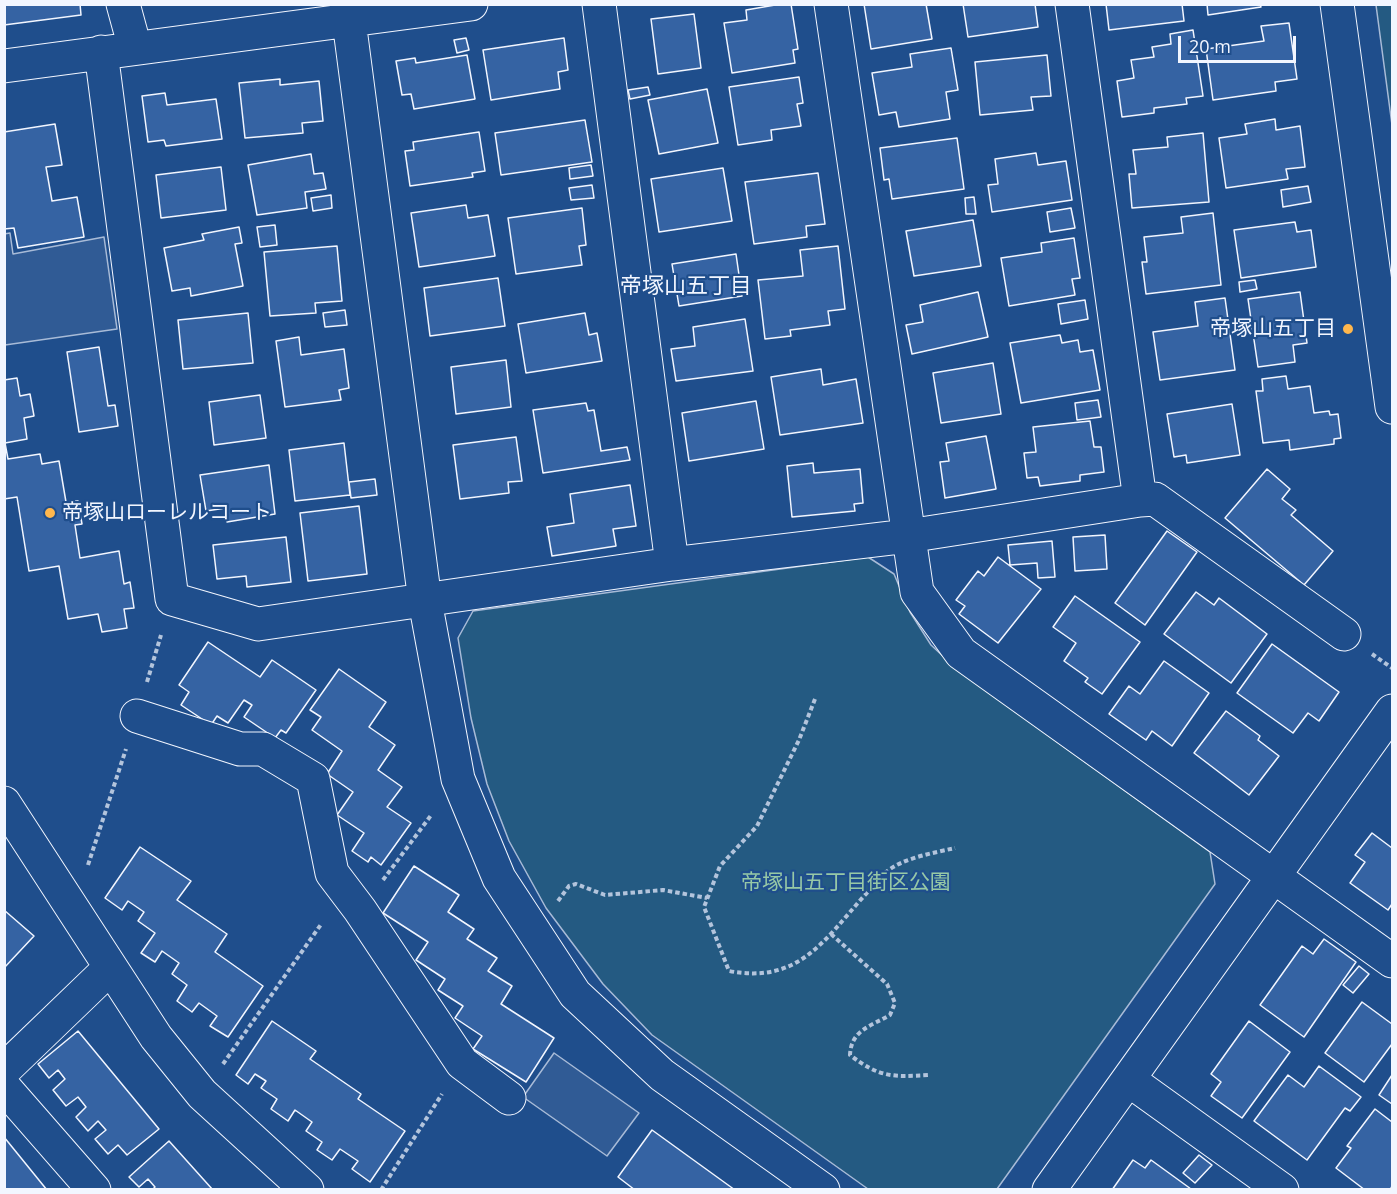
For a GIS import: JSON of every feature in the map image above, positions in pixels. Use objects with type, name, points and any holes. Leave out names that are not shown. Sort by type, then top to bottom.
[{"type":"street","points":[[123,4],[135,48]]},
{"type":"street","points":[[4,66],[471,4]]},
{"type":"street","points":[[599,4],[672,564]]},
{"type":"street","points":[[831,4],[917,592],[961,652],[1392,961]]},
{"type":"street","points":[[1072,4],[1140,500]]},
{"type":"street","points":[[1337,4],[1380,220],[1392,407]]},
{"type":"street","points":[[349,21],[426,601],[458,779],[499,878],[575,994],[662,1075],[823,1190]]},
{"type":"street","points":[[101,52],[172,599],[258,624],[672,564],[908,536],[1155,499],[1344,634]]},
{"type":"street","points":[[1049,1190],[1392,711]]},
{"type":"street","points":[[137,716],[240,748],[263,749],[313,779],[332,873],[462,1063],[509,1098]]},
{"type":"street","points":[[4,803],[156,1037],[202,1094],[308,1190]]},
{"type":"street","points":[[4,1070],[110,968]]},
{"type":"street","points":[[1129,1080],[1282,1190]]},
{"type":"street","points":[[4,1088],[94,1190]]},
{"type":"path","points":[[73,910],[137,716],[172,599]]},
{"type":"path","points":[[815,699],[799,740],[757,826],[720,866],[704,907],[729,971],[753,976],[788,969],[810,954],[831,934],[887,872],[923,855],[955,848]]},
{"type":"path","points":[[202,1094],[352,900],[458,779]]},
{"type":"path","points":[[551,910],[569,886],[576,884],[605,895],[663,890],[707,898]]},
{"type":"path","points":[[831,934],[887,984],[895,1003],[890,1016],[858,1034],[851,1041],[850,1055],[868,1069],[889,1077],[929,1075]]},
{"type":"path","points":[[381,1190],[462,1063]]},
{"type":"green space","points":[[1376,5],[1392,5],[1392,125]]},
{"type":"green space","name":"帝塚山五丁目街区公園","points":[[868,557],[894,574],[910,612],[931,645],[960,672],[1210,852],[1215,884],[997,1189],[868,1189],[652,1035],[603,984],[546,908],[509,841],[487,784],[471,718],[458,638],[473,611]]},
{"type":"shaded area","points":[[10,233],[13,254],[104,237],[117,329],[5,345],[4,234]]},
{"type":"shaded area","points":[[554,1053],[639,1113],[607,1156],[523,1097]]},
{"type":"building","points":[[4,4],[80,4],[81,15],[4,25]]},
{"type":"building","points":[[791,4],[798,49],[793,50],[795,63],[732,73],[724,23],[747,20],[746,10]]},
{"type":"building","points":[[864,4],[926,4],[932,39],[871,49]]},
{"type":"building","points":[[963,4],[1035,4],[1038,27],[968,37]]},
{"type":"building","points":[[1106,4],[1182,4],[1184,21],[1109,30]]},
{"type":"building","points":[[1207,4],[1260,4],[1261,7],[1208,15]]},
{"type":"building","points":[[694,14],[701,68],[658,74],[651,19]]},
{"type":"building","points":[[1289,23],[1297,79],[1275,82],[1276,91],[1213,100],[1206,49],[1264,41],[1261,26]]},
{"type":"building","points":[[1193,30],[1203,96],[1186,98],[1187,104],[1154,108],[1154,113],[1122,117],[1117,81],[1134,78],[1131,60],[1154,57],[1152,47],[1171,44],[1170,34]]},
{"type":"building","points":[[466,38],[469,50],[457,53],[454,40]]},
{"type":"building","points":[[564,38],[568,70],[558,72],[560,89],[491,100],[483,50]]},
{"type":"building","points":[[951,48],[958,90],[946,92],[950,119],[899,127],[896,112],[879,115],[872,73],[912,67],[910,54]]},
{"type":"building","points":[[467,55],[475,99],[414,109],[411,94],[402,95],[396,61],[415,58],[416,63]]},
{"type":"building","points":[[1047,55],[1051,96],[1031,97],[1033,110],[980,115],[975,62]]},
{"type":"building","points":[[799,77],[803,103],[797,104],[801,126],[771,130],[772,140],[738,145],[729,87]]},
{"type":"building","points":[[280,79],[280,85],[319,81],[323,121],[302,123],[303,133],[245,138],[239,83]]},
{"type":"building","points":[[648,87],[650,95],[630,99],[628,90]]},
{"type":"building","points":[[707,89],[718,143],[659,154],[648,100]]},
{"type":"building","points":[[165,93],[167,105],[216,99],[222,139],[166,146],[164,140],[148,142],[142,96]]},
{"type":"building","points":[[1275,119],[1276,130],[1300,126],[1305,167],[1286,169],[1288,179],[1226,188],[1219,138],[1247,134],[1245,124]]},
{"type":"building","points":[[585,120],[592,162],[501,175],[495,133]]},
{"type":"building","points":[[55,124],[62,165],[46,167],[52,201],[77,197],[84,237],[18,248],[14,228],[4,229],[4,132]]},
{"type":"building","points":[[479,132],[485,171],[472,173],[473,177],[410,186],[405,151],[414,150],[413,142]]},
{"type":"building","points":[[1203,133],[1209,202],[1132,208],[1129,174],[1136,174],[1133,150],[1168,147],[1167,137]]},
{"type":"building","points":[[957,138],[964,189],[892,199],[889,179],[884,180],[880,148]]},
{"type":"building","points":[[1036,153],[1038,165],[1066,161],[1072,200],[992,212],[988,185],[998,184],[995,159]]},
{"type":"building","points":[[311,154],[314,174],[323,173],[326,189],[305,192],[307,208],[257,215],[248,165]]},
{"type":"building","points":[[591,165],[593,176],[570,179],[569,168]]},
{"type":"building","points":[[221,167],[226,210],[161,218],[156,175]]},
{"type":"building","points":[[723,168],[732,221],[659,232],[651,179]]},
{"type":"building","points":[[818,173],[825,224],[806,226],[807,237],[754,244],[745,182]]},
{"type":"building","points":[[592,185],[594,198],[571,200],[569,188]]},
{"type":"building","points":[[1308,186],[1311,202],[1283,207],[1281,190]]},
{"type":"building","points":[[331,195],[332,208],[313,211],[311,198]]},
{"type":"building","points":[[974,197],[976,214],[966,214],[965,198]]},
{"type":"building","points":[[466,205],[468,218],[488,215],[495,256],[419,267],[411,213]]},
{"type":"building","points":[[582,208],[586,245],[579,246],[582,265],[516,274],[508,218]]},
{"type":"building","points":[[1071,208],[1075,228],[1050,232],[1047,212]]},
{"type":"building","points":[[1213,213],[1221,285],[1146,294],[1142,262],[1147,262],[1144,237],[1183,233],[1181,217]]},
{"type":"building","points":[[973,220],[981,266],[914,276],[906,231]]},
{"type":"building","points":[[1295,222],[1297,232],[1311,230],[1316,267],[1241,278],[1234,230]]},
{"type":"building","points":[[275,225],[277,245],[260,247],[257,227]]},
{"type":"building","points":[[239,227],[242,243],[235,244],[243,286],[191,296],[190,288],[172,291],[164,248],[204,240],[202,234]]},
{"type":"building","points":[[1074,238],[1080,278],[1072,279],[1075,295],[1009,306],[1001,258],[1042,252],[1041,243]]},
{"type":"building","points":[[337,246],[342,301],[315,303],[316,313],[270,316],[264,252]]},
{"type":"building","points":[[838,246],[845,309],[828,311],[830,325],[790,330],[791,336],[765,339],[758,280],[803,276],[800,250]]},
{"type":"building","points":[[736,254],[742,296],[679,306],[672,264]]},
{"type":"building","points":[[498,278],[505,326],[430,336],[424,288]]},
{"type":"building","points":[[1255,280],[1257,289],[1240,292],[1239,282]]},
{"type":"building","points":[[978,292],[988,337],[912,354],[906,325],[923,322],[920,305]]},
{"type":"building","points":[[1300,292],[1307,343],[1293,345],[1295,362],[1258,367],[1248,299]]},
{"type":"building","points":[[1225,298],[1235,370],[1160,380],[1153,332],[1198,326],[1195,302]]},
{"type":"building","points":[[1085,300],[1088,319],[1061,324],[1058,304]]},
{"type":"building","points":[[345,310],[347,325],[325,327],[323,313]]},
{"type":"building","points":[[248,313],[253,363],[183,369],[178,320]]},
{"type":"building","points":[[585,313],[589,335],[597,333],[602,361],[526,373],[518,324]]},
{"type":"building","points":[[745,319],[753,371],[676,381],[671,349],[695,346],[693,327]]},
{"type":"building","points":[[1060,335],[1062,343],[1078,340],[1080,352],[1093,350],[1100,390],[1021,403],[1010,343]]},
{"type":"building","points":[[299,337],[301,355],[344,349],[349,388],[339,390],[341,400],[285,407],[276,341]]},
{"type":"building","points":[[99,347],[108,406],[115,405],[118,426],[79,432],[67,352]]},
{"type":"building","points":[[506,360],[511,407],[456,414],[451,367]]},
{"type":"building","points":[[993,363],[1001,414],[941,423],[933,373]]},
{"type":"building","points":[[821,369],[823,385],[856,379],[863,423],[780,435],[771,377]]},
{"type":"building","points":[[1286,376],[1288,389],[1310,386],[1314,413],[1329,411],[1330,415],[1338,414],[1341,438],[1334,439],[1334,444],[1290,450],[1289,440],[1263,443],[1256,391],[1263,391],[1262,379]]},
{"type":"building","name":"帝塚山ローレルコート","points":[[17,378],[20,396],[30,394],[34,416],[24,418],[27,439],[5,443],[8,459],[40,454],[42,464],[59,461],[66,502],[78,501],[82,524],[75,525],[80,558],[119,551],[124,584],[130,582],[134,608],[124,609],[127,628],[102,632],[98,614],[68,619],[59,566],[29,571],[17,497],[4,499],[4,380]]},
{"type":"building","points":[[260,395],[266,438],[214,445],[209,402]]},
{"type":"building","points":[[1098,400],[1101,417],[1077,420],[1075,403]]},
{"type":"building","points":[[756,401],[764,449],[689,461],[682,413]]},
{"type":"building","points":[[586,403],[588,411],[594,410],[601,451],[627,447],[630,460],[543,473],[533,410]]},
{"type":"building","points":[[1232,404],[1240,455],[1187,463],[1186,455],[1174,457],[1167,414]]},
{"type":"building","points":[[1090,421],[1094,447],[1101,447],[1104,472],[1080,475],[1080,481],[1040,486],[1038,477],[1027,478],[1024,453],[1036,452],[1033,427]]},
{"type":"building","points":[[986,436],[996,489],[945,498],[940,462],[949,461],[946,443]]},
{"type":"building","points":[[516,437],[522,481],[508,482],[509,493],[460,499],[453,445]]},
{"type":"building","points":[[344,443],[350,495],[295,501],[289,450]]},
{"type":"building","points":[[813,463],[814,473],[860,469],[863,503],[854,504],[855,511],[792,517],[787,466]]},
{"type":"building","points":[[269,465],[275,514],[227,522],[226,508],[206,511],[200,475]]},
{"type":"building","points":[[1267,469],[1290,489],[1282,499],[1296,510],[1291,515],[1333,551],[1304,585],[1225,518]]},
{"type":"building","points":[[375,479],[377,495],[351,498],[349,482]]},
{"type":"building","points":[[630,485],[636,526],[613,529],[616,546],[552,556],[547,527],[574,523],[570,494]]},
{"type":"building","points":[[359,506],[367,574],[308,581],[300,513]]},
{"type":"building","points":[[1167,531],[1197,552],[1145,625],[1115,603]]},
{"type":"building","points":[[1105,535],[1107,569],[1075,571],[1073,537]]},
{"type":"building","points":[[286,537],[291,582],[247,587],[246,576],[217,579],[213,545]]},
{"type":"building","points":[[1052,541],[1055,577],[1038,578],[1037,563],[1010,565],[1008,545]]},
{"type":"building","points":[[998,557],[1041,589],[998,643],[959,614],[965,606],[956,600],[978,571],[984,576]]},
{"type":"building","points":[[1196,592],[1214,605],[1219,598],[1267,634],[1231,683],[1164,634]]},
{"type":"building","points":[[1075,596],[1140,642],[1102,694],[1085,682],[1088,678],[1064,661],[1076,643],[1053,627]]},
{"type":"building","points":[[208,642],[260,677],[272,660],[316,690],[286,733],[281,730],[275,738],[244,717],[252,705],[244,700],[228,723],[217,716],[211,725],[181,705],[189,692],[179,685]]},
{"type":"building","points":[[1272,644],[1339,692],[1319,721],[1308,713],[1293,733],[1237,693]]},
{"type":"building","points":[[1164,661],[1209,693],[1172,746],[1152,731],[1146,740],[1109,714],[1129,686],[1140,694]]},
{"type":"building","points":[[339,669],[386,702],[369,727],[395,745],[378,770],[402,787],[387,807],[411,823],[381,865],[371,857],[368,862],[352,851],[364,833],[337,815],[353,792],[327,774],[342,751],[312,730],[321,717],[310,710]]},
{"type":"building","points":[[1226,711],[1260,736],[1258,740],[1279,756],[1249,795],[1194,753]]},
{"type":"building","points":[[1372,833],[1392,848],[1392,904],[1388,910],[1350,883],[1365,862],[1355,855]]},
{"type":"building","points":[[140,847],[191,881],[177,900],[227,934],[215,952],[263,986],[228,1037],[210,1026],[217,1016],[199,1003],[192,1012],[177,1001],[187,985],[172,974],[179,963],[162,951],[155,962],[141,953],[155,933],[138,921],[144,912],[128,901],[122,910],[105,898]]},
{"type":"building","points":[[414,866],[459,895],[448,912],[474,929],[467,939],[497,958],[488,971],[512,986],[501,1004],[554,1038],[526,1082],[473,1049],[482,1036],[455,1018],[463,1006],[438,990],[445,979],[416,960],[428,942],[383,913]]},
{"type":"building","points":[[4,910],[34,936],[4,968]]},
{"type":"building","points":[[1324,939],[1356,962],[1304,1037],[1260,1005],[1302,946],[1313,954]]},
{"type":"building","points":[[1359,966],[1369,974],[1353,993],[1343,985]]},
{"type":"building","points":[[1362,1002],[1392,1024],[1392,1044],[1364,1082],[1325,1053]]},
{"type":"building","points":[[272,1021],[316,1051],[310,1059],[361,1094],[358,1099],[405,1131],[370,1182],[352,1169],[358,1161],[340,1149],[332,1160],[317,1150],[322,1142],[306,1131],[312,1122],[295,1110],[288,1121],[271,1109],[277,1099],[261,1088],[266,1081],[255,1074],[248,1084],[236,1075]]},
{"type":"building","points":[[1249,1021],[1290,1052],[1242,1118],[1211,1096],[1221,1082],[1211,1074]]},
{"type":"building","points":[[78,1031],[159,1129],[127,1155],[118,1145],[108,1154],[95,1139],[106,1130],[98,1121],[88,1131],[76,1117],[86,1107],[78,1097],[66,1106],[53,1090],[65,1079],[58,1070],[49,1078],[38,1064]]},
{"type":"building","points":[[1319,1066],[1361,1097],[1350,1111],[1345,1108],[1307,1160],[1254,1121],[1288,1075],[1304,1087]]},
{"type":"building","points":[[1392,1075],[1392,1104],[1379,1095]]},
{"type":"building","points":[[1375,1109],[1392,1122],[1392,1186],[1390,1190],[1365,1190],[1336,1168],[1351,1148],[1347,1146]]},
{"type":"building","points":[[652,1130],[735,1190],[635,1190],[618,1177]]},
{"type":"building","points":[[4,1137],[47,1190],[4,1190]]},
{"type":"building","points":[[169,1141],[213,1190],[152,1190],[155,1187],[148,1179],[139,1187],[129,1177]]},
{"type":"building","points":[[1199,1155],[1212,1165],[1195,1183],[1183,1173]]},
{"type":"building","points":[[1133,1160],[1145,1168],[1151,1160],[1191,1189],[1112,1190]]},
{"type":"place","name":"帝塚山五丁目","points":[[1348,329]]},
{"type":"place","name":"帝塚山ローレルコート","points":[[50,513]]},
{"type":"district","name":"帝塚山五丁目","points":[[686,287]]}]
